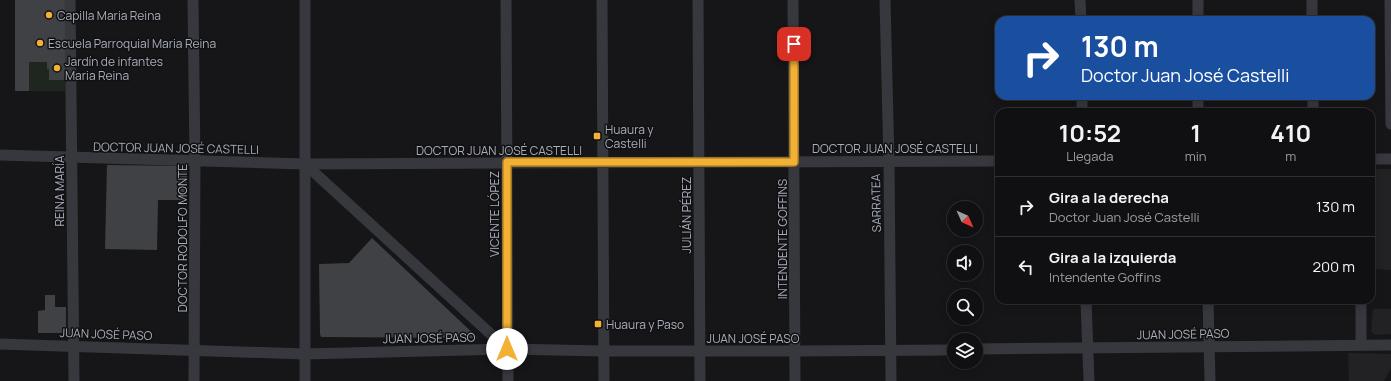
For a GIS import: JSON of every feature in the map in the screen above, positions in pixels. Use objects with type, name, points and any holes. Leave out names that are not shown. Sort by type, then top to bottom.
[{"type":"street","name":"REINA MARÍA","points":[[70,0],[74,381]]},
{"type":"street","name":"DOCTOR RODOLFO MONTE","points":[[194,0],[194,381]]},
{"type":"street","points":[[305,0],[305,381]]},
{"type":"street","name":"VICENTE LÓPEZ","points":[[506,0],[508,381]]},
{"type":"street","points":[[602,0],[604,381]]},
{"type":"street","name":"JULIÁN PÉREZ","points":[[698,0],[700,381]]},
{"type":"street","name":"INTENDENTE GOFFINS","points":[[793,0],[795,381]]},
{"type":"street","name":"SARRATEA","points":[[885,0],[889,162],[891,381]]},
{"type":"street","points":[[1080,0],[1081,16]]},
{"type":"street","points":[[1198,0],[1198,16]]},
{"type":"street","points":[[1312,0],[1312,16]]},
{"type":"street","points":[[1390,0],[1391,124]]},
{"type":"street","name":"DOCTOR JUAN JOSÉ CASTELLI","points":[[0,156],[305,164],[507,162],[889,162],[995,160]]},
{"type":"street","points":[[1375,159],[1391,159]]},
{"type":"street","points":[[305,164],[507,349]]},
{"type":"street","points":[[1086,304],[1089,381]]},
{"type":"street","points":[[1208,304],[1210,381]]},
{"type":"street","points":[[1361,304],[1361,345]]},
{"type":"street","name":"JUAN JOSÉ PASO","points":[[0,344],[305,354],[507,349],[603,351],[947,350]]},
{"type":"street","name":"JUAN JOSÉ PASO","points":[[983,349],[1391,345]]},
{"type":"shaded area","points":[[29,62],[47,62],[49,69],[65,80],[65,91],[29,91]]},
{"type":"shaded area","points":[[1391,169],[1391,270],[1375,269],[1375,170]]},
{"type":"shaded area","points":[[1373,309],[1391,309],[1391,334],[1375,335],[1371,331]]},
{"type":"shaded area","points":[[1348,353],[1391,354],[1391,368],[1384,381],[1349,381]]},
{"type":"building","name":"Escuela Parroquial Maria Reina","points":[[15,0],[65,0],[65,80],[49,80],[49,69],[47,69],[47,62],[29,62],[29,91],[15,91]]},
{"type":"building","points":[[107,165],[187,166],[187,200],[158,200],[157,250],[105,249]]},
{"type":"building","points":[[372,238],[478,338],[321,337],[319,264],[349,263]]},
{"type":"building","points":[[45,295],[55,295],[55,307],[66,307],[66,333],[38,333],[38,311],[45,310]]},
{"type":"place","name":"Capilla Maria Reina","points":[[49,15]]},
{"type":"place","name":"Escuela Parroquial Maria Reina","points":[[40,43]]},
{"type":"place","name":"Jardín de infantes Maria Reina","points":[[57,68]]},
{"type":"place","name":"Huaura y Castelli","points":[[597,136]]},
{"type":"place","name":"Huaura y Paso","points":[[598,324]]},
{"type":"route","points":[[507,349],[507,162],[794,162],[794,44]]}]
